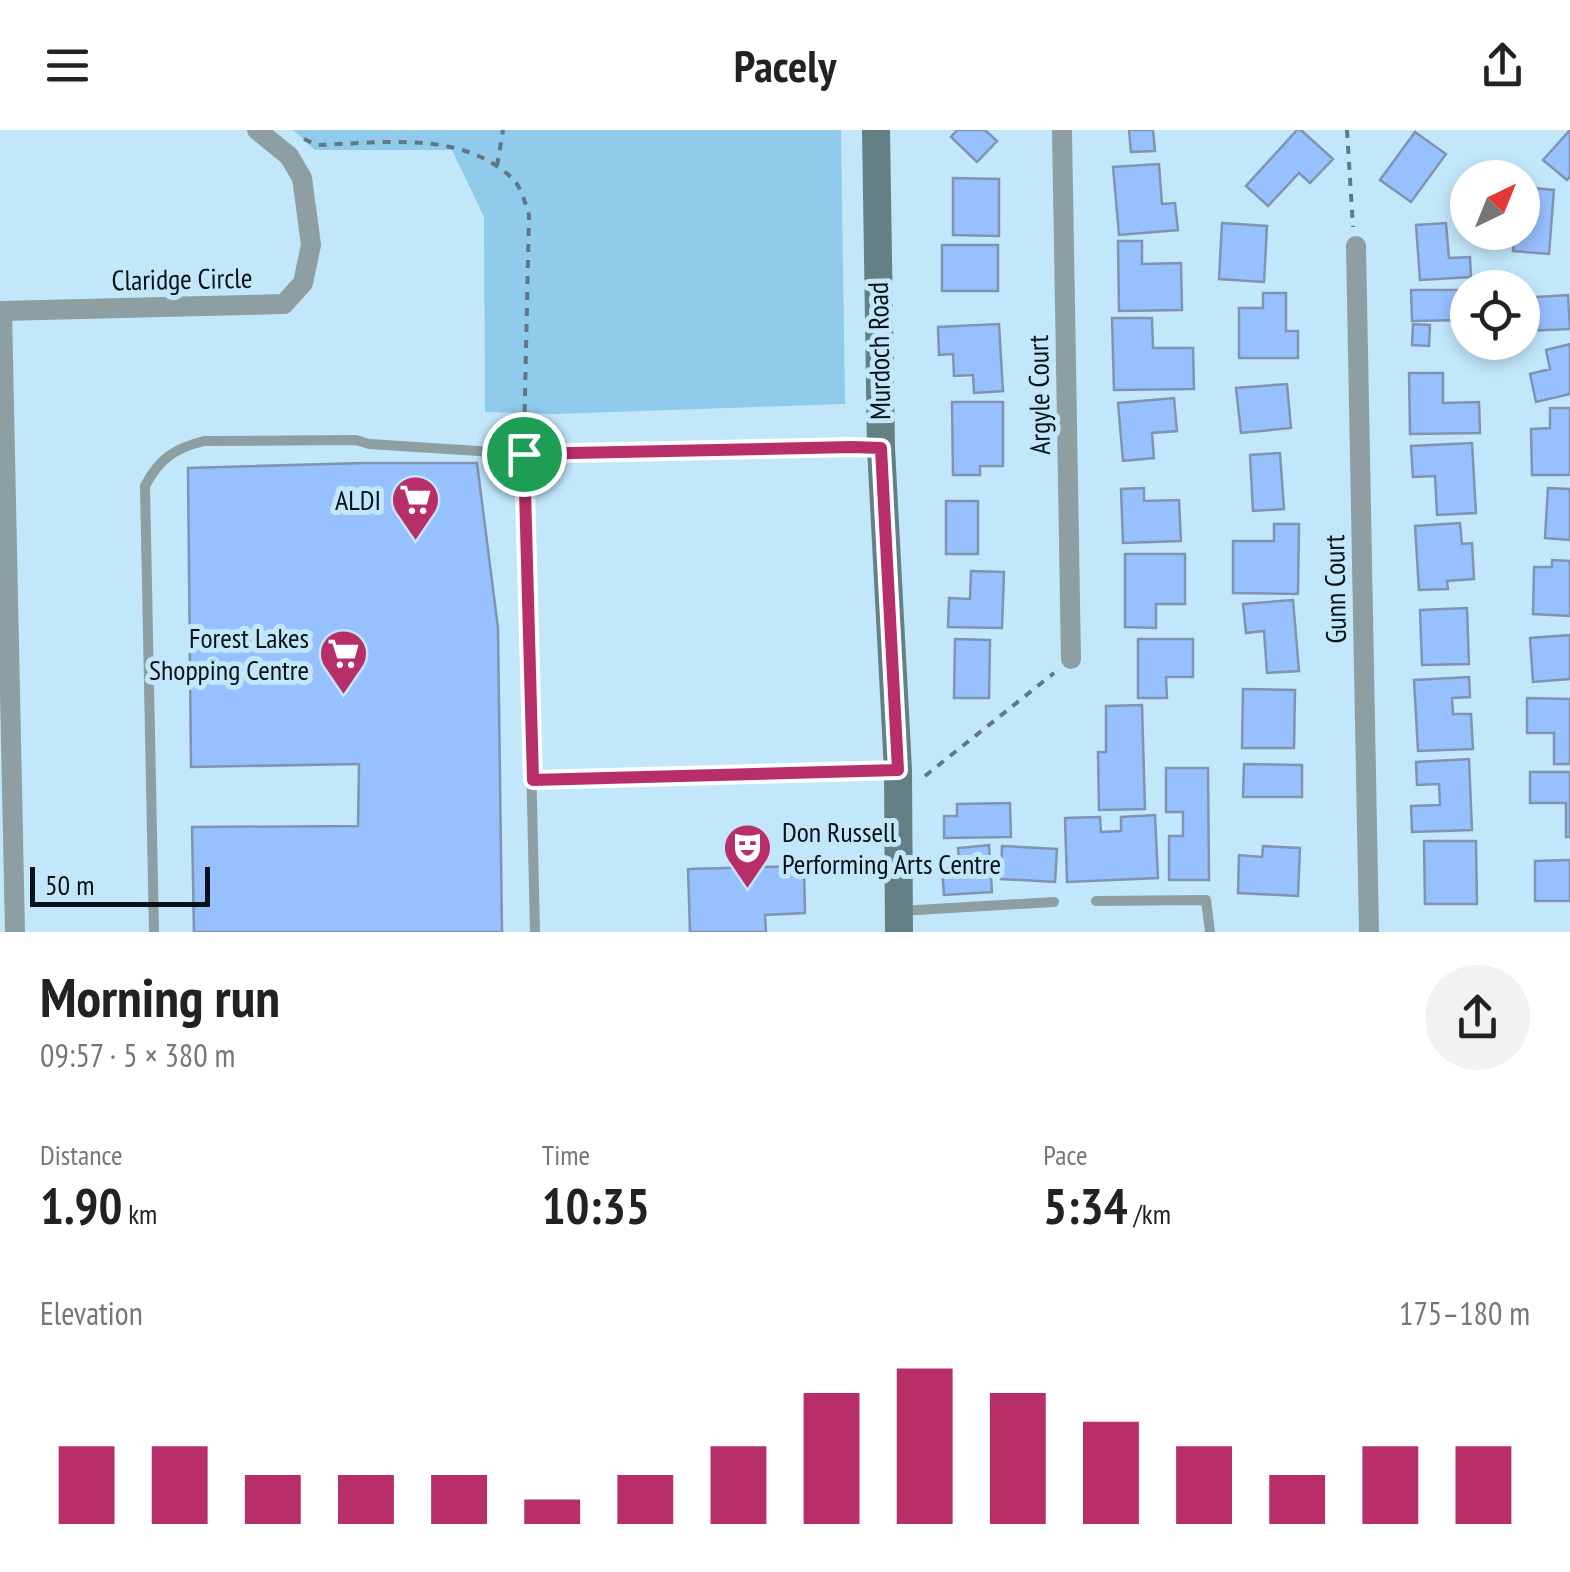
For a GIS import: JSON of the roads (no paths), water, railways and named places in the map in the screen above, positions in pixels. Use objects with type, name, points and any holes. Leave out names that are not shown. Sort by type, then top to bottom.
[{"type":"main road","name":"Murdoch Road","points":[[876,130],[881,448],[898,784],[899,922]]},
{"type":"street","name":"Claridge Circle","points":[[1,310],[284,304],[303,283],[310,244],[302,178],[289,156],[257,130]]},
{"type":"street","name":"Argyle Court","points":[[1062,130],[1071,659]]},
{"type":"street","name":"Gunn Court","points":[[1356,246],[1369,932]]},
{"type":"street","points":[[1,310],[5,658],[15,932]]},
{"type":"lane","points":[[154,932],[145,486],[167,455],[204,441],[356,440],[524,454],[881,448]]},
{"type":"lane","points":[[524,454],[535,932]]},
{"type":"lane","points":[[533,780],[898,784]]},
{"type":"lane","points":[[1096,902],[1206,900],[1210,932]]},
{"type":"lane","points":[[899,922],[1054,902]]},
{"type":"place","name":"ALDI","points":[[416,542]]},
{"type":"place","name":"Forest Lakes Shopping Centre","points":[[344,696]]},
{"type":"place","name":"Don Russell Performing Arts Centre","points":[[747,890]]}]
